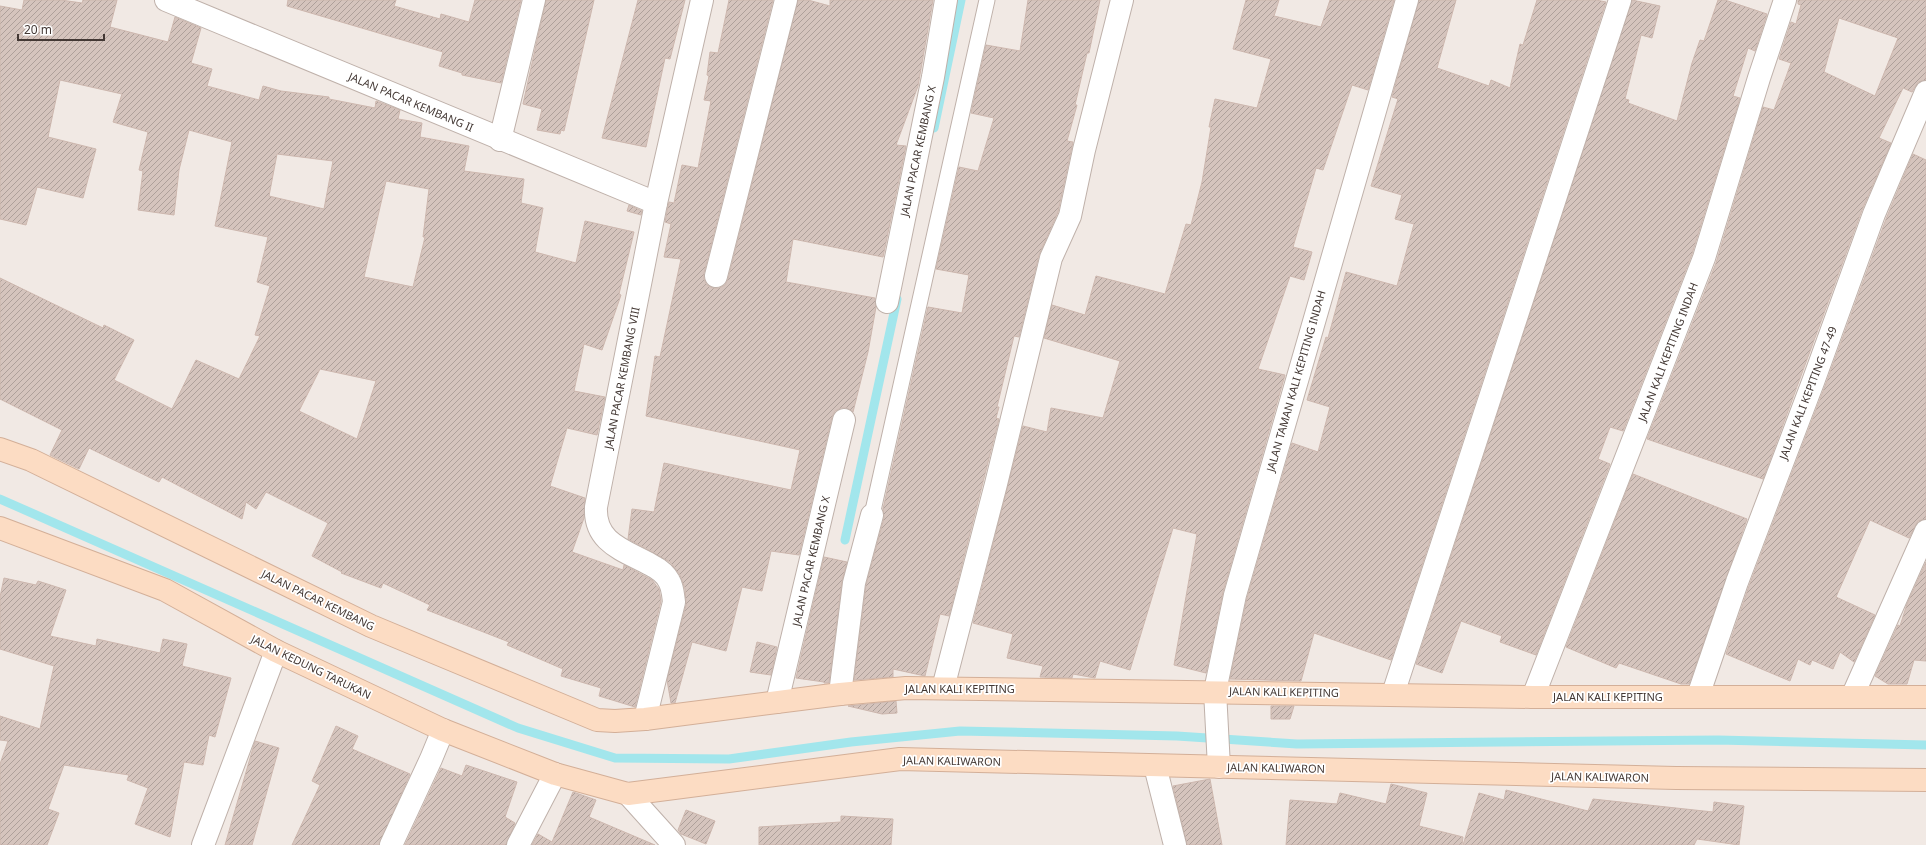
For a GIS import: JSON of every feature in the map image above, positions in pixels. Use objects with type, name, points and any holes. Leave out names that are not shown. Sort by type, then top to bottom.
[{"type":"main road","name":"JALAN PACAR KEMBANG","points":[[0,449],[31,460],[364,623],[597,720],[615,722],[645,719]]},
{"type":"main road","name":"JALAN KEDUNG TARUKAN","points":[[0,528],[165,590],[276,651],[443,730],[555,774],[628,794]]},
{"type":"main road","name":"JALAN KALI KEPITING","points":[[645,719],[840,694],[906,688],[1215,695],[1393,694],[1533,697],[1926,697]]},
{"type":"main road","name":"JALAN KALIWARON","points":[[628,794],[900,759],[1156,766],[1218,759],[1676,778],[1926,780]]},
{"type":"street","name":"JALAN PACAR KEMBANG II","points":[[166,0],[241,29],[500,140],[656,203]]},
{"type":"street","points":[[500,140],[534,0]]},
{"type":"street","name":"JALAN PACAR KEMBANG VIII","points":[[645,719],[674,602],[673,590],[669,580],[661,570],[605,538],[596,519],[596,507],[656,203],[702,0]]},
{"type":"street","points":[[716,276],[786,0]]},
{"type":"street","name":"JALAN PACAR KEMBANG X","points":[[887,302],[933,76],[946,0]]},
{"type":"street","points":[[943,688],[996,484],[1052,258],[1070,216],[1084,150],[1122,0]]},
{"type":"street","name":"JALAN TAMAN KALI KEPITING INDAH","points":[[1218,759],[1215,695],[1235,595],[1407,0]]},
{"type":"street","points":[[1393,694],[1620,0]]},
{"type":"street","name":"JALAN KALI KEPITING INDAH","points":[[1533,697],[1704,258],[1759,78],[1785,0]]},
{"type":"street","name":"JALAN KALI KEPITING 47-49","points":[[1698,696],[1743,568],[1874,214],[1926,92]]},
{"type":"street","name":"JALAN PACAR KEMBANG X","points":[[777,702],[844,420]]},
{"type":"street","points":[[840,694],[854,583],[872,515]]},
{"type":"street","points":[[1852,697],[1926,531]]},
{"type":"street","points":[[203,845],[276,651]]},
{"type":"street","points":[[390,845],[432,759],[443,730]]},
{"type":"street","points":[[1156,766],[1175,845]]},
{"type":"street","points":[[518,845],[555,774]]},
{"type":"street","points":[[628,794],[674,845]]},
{"type":"lane","points":[[872,515],[987,0]]},
{"type":"building","points":[[24,0],[61,0],[82,3],[83,0],[117,0],[110,27],[168,42],[175,17],[201,28],[191,63],[212,69],[207,86],[259,100],[263,86],[281,91],[329,97],[329,99],[375,108],[376,101],[400,110],[398,119],[422,123],[420,137],[469,146],[464,171],[524,179],[521,203],[543,208],[535,252],[576,263],[585,221],[634,232],[619,294],[621,295],[602,350],[584,344],[574,391],[605,397],[597,435],[567,428],[550,486],[585,498],[584,518],[572,552],[623,570],[624,565],[652,580],[659,589],[661,601],[635,707],[599,696],[601,688],[561,676],[563,669],[507,645],[509,642],[427,610],[430,605],[383,583],[381,588],[341,573],[342,572],[312,556],[328,523],[266,492],[256,509],[246,502],[242,519],[162,477],[159,482],[89,448],[79,469],[50,455],[62,430],[0,399],[0,278],[103,328],[104,325],[134,340],[114,380],[172,409],[196,360],[239,379],[260,336],[255,335],[270,286],[257,282],[268,237],[215,226],[232,142],[189,130],[179,170],[174,215],[138,210],[143,171],[139,170],[148,132],[113,122],[122,94],[60,80],[48,137],[96,149],[83,198],[37,187],[26,225],[0,219],[0,6],[22,10]],"holes":[[[277,154],[333,161],[324,209],[269,196]],[[386,181],[429,189],[423,237],[425,237],[413,287],[364,277]],[[320,369],[376,381],[357,439],[299,411]]]},
{"type":"building","points":[[288,0],[396,0],[394,6],[440,19],[441,14],[469,22],[475,0],[521,0],[501,83],[462,75],[462,73],[439,66],[443,52],[287,6]]},
{"type":"building","points":[[546,0],[594,0],[564,131],[561,130],[560,134],[537,130],[542,109],[523,104]]},
{"type":"building","points":[[638,0],[685,0],[670,59],[665,58],[646,147],[602,138]]},
{"type":"building","points":[[729,0],[773,0],[704,273],[704,279],[707,285],[713,288],[719,288],[725,285],[728,279],[798,0],[808,0],[830,6],[830,0],[933,0],[918,86],[896,145],[906,146],[883,257],[793,239],[786,282],[875,298],[876,307],[868,352],[853,412],[847,408],[841,408],[835,411],[832,417],[799,555],[771,551],[762,591],[742,587],[726,651],[692,642],[675,703],[671,703],[667,680],[686,605],[685,589],[680,575],[670,562],[628,539],[632,509],[654,512],[664,463],[791,490],[800,450],[646,416],[655,356],[660,357],[681,259],[664,257],[671,224],[665,222],[668,206],[669,202],[674,203],[682,165],[698,168],[711,101],[704,100],[709,76],[707,75],[710,52],[718,53]]},
{"type":"building","points":[[1028,0],[1100,0],[1089,53],[1087,53],[1075,105],[1077,105],[1067,141],[1073,142],[1058,212],[1039,255],[1019,337],[1014,336],[997,407],[999,407],[996,418],[999,419],[949,616],[940,614],[925,676],[893,669],[893,677],[854,680],[866,585],[884,518],[883,509],[928,307],[962,313],[969,275],[936,269],[959,167],[978,171],[994,118],[971,113],[986,45],[1020,51]]},
{"type":"building","points":[[1246,0],[1279,0],[1274,16],[1321,27],[1330,0],[1394,0],[1368,90],[1352,85],[1323,170],[1316,168],[1293,247],[1312,252],[1304,280],[1290,276],[1258,369],[1285,375],[1223,592],[1206,673],[1174,665],[1197,534],[1173,528],[1130,670],[1100,661],[1095,678],[1073,674],[1072,678],[1040,677],[1043,666],[1007,658],[1013,634],[973,623],[1023,426],[1047,432],[1051,408],[1103,418],[1120,361],[1044,338],[1052,305],[1085,315],[1096,276],[1165,294],[1186,224],[1191,225],[1202,182],[1211,127],[1209,127],[1215,99],[1257,108],[1271,59],[1233,49]]},
{"type":"building","points":[[1419,0],[1456,0],[1437,68],[1489,86],[1491,80],[1510,88],[1520,44],[1523,45],[1537,0],[1596,0],[1606,2],[1391,660],[1314,633],[1301,681],[1230,679],[1247,598],[1292,443],[1318,452],[1330,407],[1307,400],[1326,337],[1328,338],[1346,272],[1397,286],[1414,224],[1395,219],[1402,195],[1371,186],[1398,99],[1392,97]]},
{"type":"building","points":[[1632,0],[1660,6],[1652,38],[1641,35],[1625,99],[1629,100],[1628,103],[1677,121],[1692,63],[1700,40],[1704,41],[1718,0],[1725,0],[1767,14],[1755,51],[1748,48],[1733,96],[1740,98],[1692,254],[1623,431],[1610,427],[1598,459],[1610,464],[1536,655],[1500,642],[1502,636],[1461,621],[1442,673],[1416,664]]},
{"type":"building","points":[[1798,0],[1926,0],[1926,80],[1918,82],[1912,92],[1903,88],[1879,138],[1891,143],[1862,210],[1763,479],[1647,439],[1716,263],[1763,107],[1774,110],[1791,63],[1779,59],[1791,22],[1796,24],[1801,5],[1798,4]],"holes":[[[1839,18],[1898,38],[1875,96],[1824,72]]]},
{"type":"building","points":[[1913,154],[1926,160],[1926,519],[1918,521],[1909,538],[1870,520],[1836,597],[1875,615],[1854,662],[1840,652],[1833,669],[1812,660],[1810,665],[1798,659],[1790,681],[1726,654],[1749,586],[1825,386],[1886,219]]},
{"type":"building","points":[[629,205],[642,211],[641,215],[627,211]]},
{"type":"building","points":[[1633,474],[1747,519],[1689,684],[1681,684],[1619,663],[1616,668],[1566,647]]},
{"type":"building","points":[[824,557],[847,562],[842,581],[829,683],[796,678]]},
{"type":"building","points":[[1926,562],[1926,661],[1914,660],[1907,684],[1888,684],[1875,676],[1898,625],[1900,626],[1907,604]]},
{"type":"building","points":[[4,578],[36,585],[38,581],[66,590],[50,636],[96,646],[97,639],[160,653],[163,639],[187,644],[182,666],[231,678],[215,737],[209,735],[203,765],[184,762],[170,837],[135,824],[148,788],[127,780],[129,775],[64,765],[48,809],[59,813],[47,845],[0,845],[0,764],[8,741],[0,740],[0,716],[40,729],[54,666],[0,649],[0,597]]},
{"type":"building","points":[[757,642],[777,647],[771,675],[750,672]]},
{"type":"building","points":[[896,701],[897,713],[882,714],[848,706]]},
{"type":"building","points":[[1271,706],[1294,706],[1290,719],[1271,719]]},
{"type":"building","points":[[336,726],[358,736],[352,749],[410,774],[379,845],[292,845],[320,785],[312,781]]},
{"type":"building","points":[[255,741],[279,748],[252,845],[225,845]]},
{"type":"building","points":[[466,765],[517,782],[505,817],[515,823],[506,845],[405,845],[441,768],[462,776]]},
{"type":"building","points":[[1210,779],[1222,845],[1187,845],[1173,786]]},
{"type":"building","points":[[1391,784],[1427,793],[1419,826],[1463,837],[1462,845],[1286,845],[1290,800],[1337,804],[1340,793],[1386,804]]},
{"type":"building","points":[[1506,790],[1588,811],[1593,799],[1713,812],[1714,802],[1744,806],[1739,845],[1697,839],[1694,845],[1463,845],[1479,793],[1504,800]]},
{"type":"building","points":[[573,792],[596,800],[589,817],[655,845],[532,845],[538,834],[552,842]]},
{"type":"building","points":[[686,810],[715,821],[706,844],[681,834],[678,830]]},
{"type":"building","points":[[841,816],[893,819],[891,845],[759,845],[759,827],[841,822]]},
{"type":"waterway","points":[[934,128],[961,0]]},
{"type":"waterway","points":[[845,540],[897,299]]},
{"type":"waterway","points":[[0,499],[518,728],[615,758],[729,759],[851,742],[960,731],[1177,736],[1297,744],[1718,740],[1926,745]]}]
